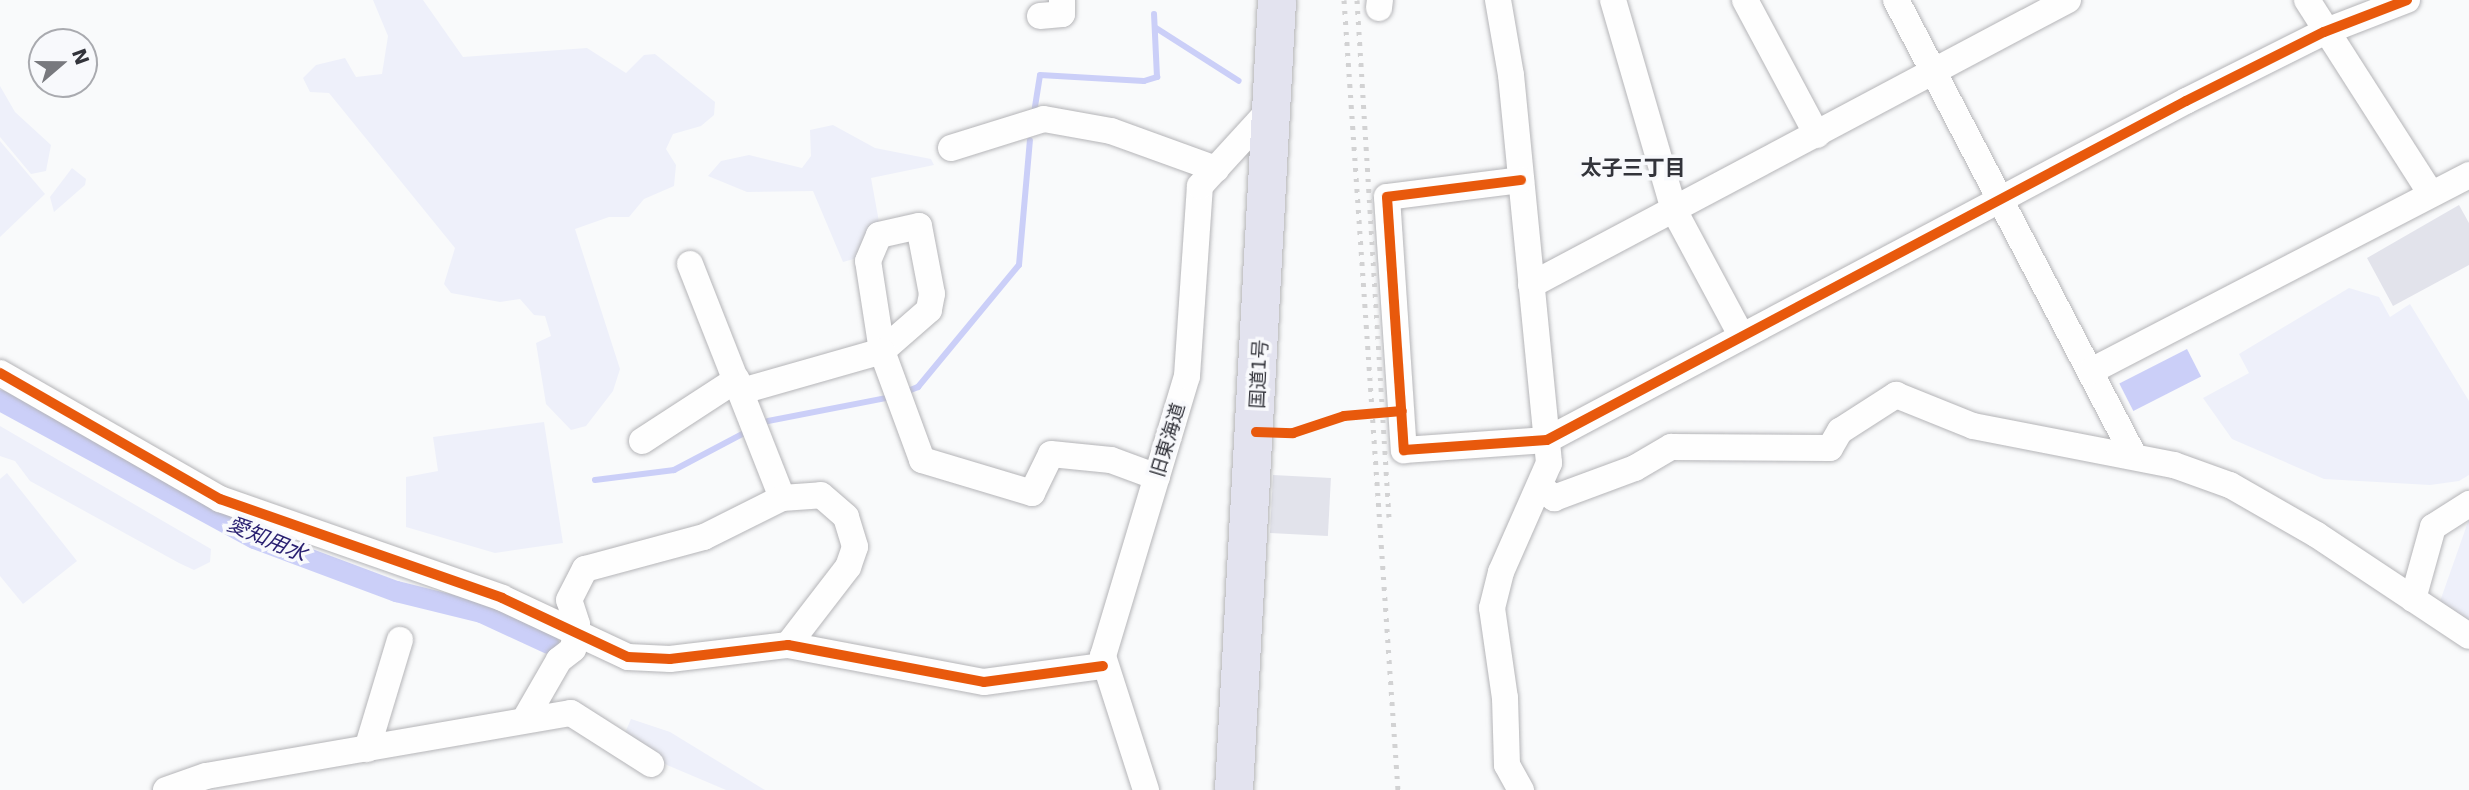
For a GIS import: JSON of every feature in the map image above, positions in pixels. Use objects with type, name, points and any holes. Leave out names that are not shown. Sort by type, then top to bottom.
[{"type":"highway","name":"国道1号","points":[[1234,790],[1274,105],[1277,0]]},
{"type":"street","points":[[1040,16],[1062,14],[1062,0]]},
{"type":"street","points":[[1498,0],[1521,180],[1549,463],[1542,488],[1501,572],[1492,608],[1505,698],[1507,765],[1521,790]]},
{"type":"street","points":[[1613,0],[1674,210],[1741,335]]},
{"type":"street","points":[[1745,0],[1817,135]]},
{"type":"street","points":[[1896,0],[2134,456]]},
{"type":"street","points":[[2307,0],[2324,32],[2430,192]]},
{"type":"street","points":[[1521,180],[1387,197],[1404,450],[1547,440],[2001,198],[2324,32],[2407,0]]},
{"type":"street","points":[[1531,285],[1817,135],[2059,2]]},
{"type":"street","name":"旧東海道","points":[[1103,666],[1187,376],[1200,186],[1274,105]]},
{"type":"street","points":[[951,148],[1044,119],[1111,131],[1216,169]]},
{"type":"street","points":[[2091,371],[2430,192],[2469,175]]},
{"type":"street","points":[[690,264],[740,385],[782,498]]},
{"type":"street","points":[[642,441],[740,385],[882,351],[922,460],[1032,493],[1051,454],[1111,460],[1157,477]]},
{"type":"street","points":[[0,373],[220,499],[502,597],[577,638],[628,657],[670,659],[788,645],[985,682],[1103,666],[1146,790]]},
{"type":"street","points":[[1542,488],[1554,498],[1635,468],[1671,447],[1830,449],[1840,431],[1896,395],[1973,426],[2134,456],[2230,485],[2469,636]]},
{"type":"street","points":[[525,719],[577,638],[569,600],[585,569],[704,537],[782,498],[804,493],[835,503],[846,517],[855,547],[848,567],[788,645]]},
{"type":"street","points":[[2413,599],[2433,527],[2469,504]]},
{"type":"street","points":[[368,749],[400,640]]},
{"type":"street","points":[[166,790],[206,776],[571,713],[651,764]]},
{"type":"shaded area","points":[[373,0],[423,0],[463,57],[587,48],[626,73],[644,55],[655,54],[715,102],[714,115],[701,126],[673,134],[666,149],[676,165],[674,186],[644,199],[629,217],[609,217],[575,229],[620,369],[613,391],[586,426],[571,430],[546,404],[536,343],[551,336],[545,316],[534,315],[520,299],[500,302],[451,293],[444,284],[455,248],[329,93],[310,92],[303,78],[316,65],[345,58],[356,77],[382,74],[388,36]]},
{"type":"shaded area","points":[[0,86],[15,112],[51,145],[46,171],[31,174],[0,137]]},
{"type":"shaded area","points":[[833,125],[875,148],[931,159],[934,165],[871,178],[879,222],[864,256],[843,262],[813,191],[747,192],[708,176],[721,161],[749,155],[802,168],[811,156],[810,130]]},
{"type":"shaded area","points":[[0,141],[45,194],[0,237]]},
{"type":"shaded area","points":[[72,168],[86,179],[85,185],[54,212],[50,197]]},
{"type":"shaded area","points":[[2349,288],[2379,297],[2390,317],[2410,304],[2469,401],[2469,475],[2459,481],[2430,485],[2324,479],[2232,439],[2203,398],[2249,373],[2239,354]]},
{"type":"shaded area","points":[[544,422],[563,543],[495,553],[406,527],[406,477],[438,471],[433,437]]},
{"type":"shaded area","points":[[0,426],[211,549],[210,562],[194,570],[30,481],[15,461],[0,456]]},
{"type":"shaded area","points":[[7,473],[77,561],[23,604],[0,576],[0,479]]},
{"type":"shaded area","points":[[2469,519],[2469,624],[2437,610]]},
{"type":"shaded area","points":[[631,719],[670,732],[765,790],[726,790],[667,765],[637,748],[625,733]]},
{"type":"water","points":[[2187,349],[2201,377],[2133,411],[2119,384]]},
{"type":"building","points":[[2459,205],[2469,223],[2469,265],[2393,306],[2367,258]]},
{"type":"building","points":[[1273,475],[1331,478],[1328,536],[1270,533]]},
{"type":"waterway","points":[[1034,113],[1040,75],[1144,81],[1157,77],[1154,14]]},
{"type":"waterway","points":[[1156,28],[1239,81]]},
{"type":"waterway","points":[[908,391],[918,387],[1019,265],[1030,140]]},
{"type":"waterway","points":[[768,421],[891,397]]},
{"type":"waterway","name":"愛知用水","points":[[0,400],[254,538],[396,591],[481,612],[548,643]]},
{"type":"waterway","points":[[595,480],[674,470],[750,430]]},
{"type":"railway","points":[[1344,0],[1398,790]]},
{"type":"railway","points":[[1357,0],[1389,517]]},
{"type":"cycle path","points":[[1521,180],[1387,197],[1404,450],[1547,440],[2186,101],[2324,32],[2407,0]]},
{"type":"cycle path","points":[[0,373],[220,499],[502,598],[628,657],[670,659],[788,645],[984,682],[1103,666]]},
{"type":"cycle path","points":[[1256,432],[1293,433],[1344,416],[1402,411]]},
{"type":"district","name":"太子三丁目","points":[[1633,168]]}]
